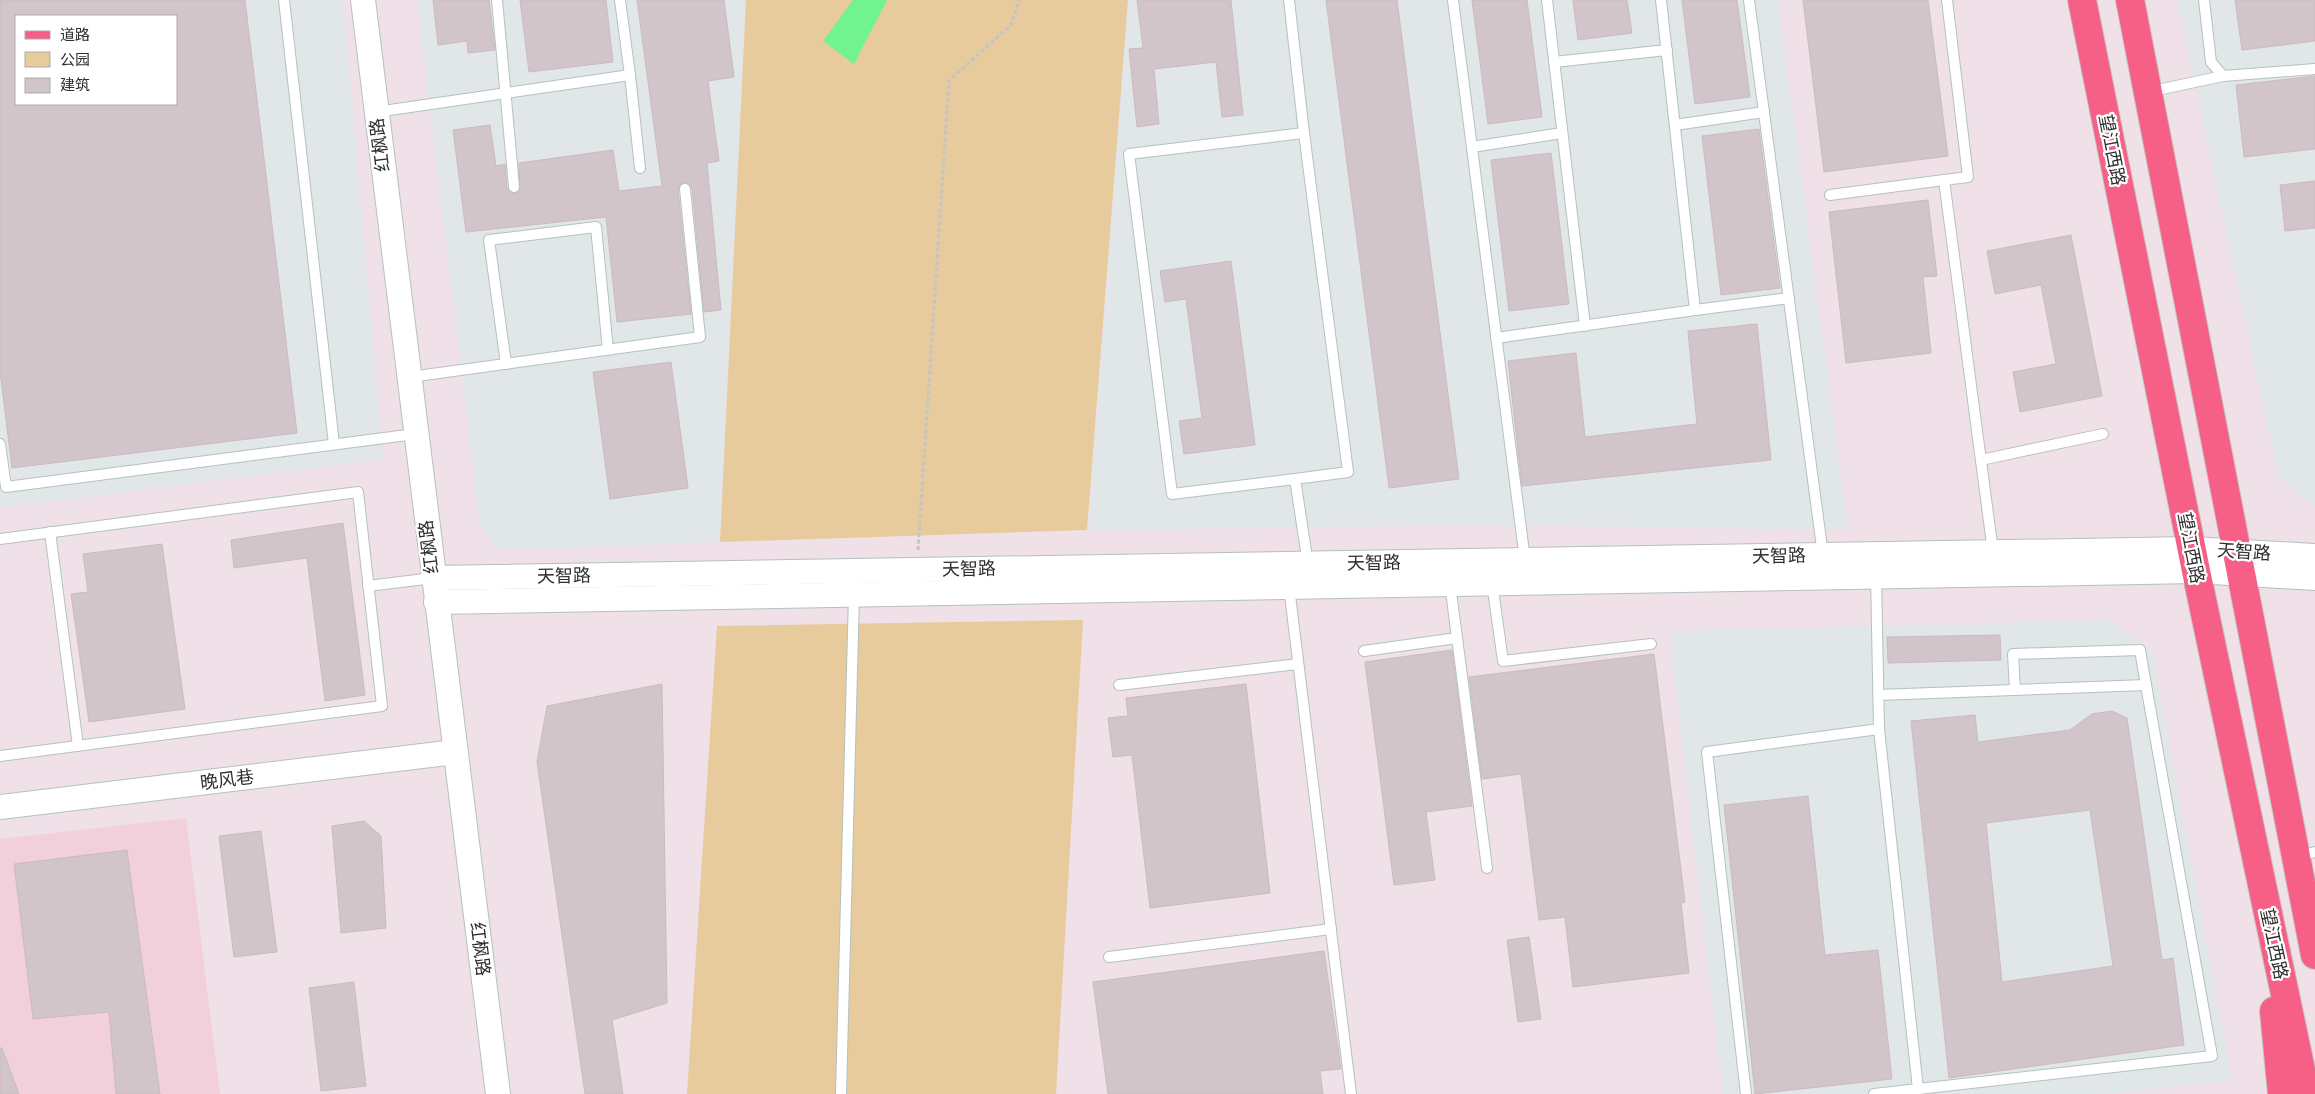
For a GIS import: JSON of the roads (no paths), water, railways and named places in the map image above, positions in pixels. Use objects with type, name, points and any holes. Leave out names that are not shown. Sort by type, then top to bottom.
[{"type":"main road","name":"望江西路","points":[[2082,0],[2194,560],[2306,1094]]},
{"type":"main road","points":[[2130,0],[2240,563],[2306,854],[2302,886],[2315,955]]},
{"type":"main road","points":[[2302,886],[2315,914]]},
{"type":"main road","points":[[2264,900],[2282,1094]]},
{"type":"street","name":"红枫路","points":[[363,0],[415,434],[498,1094]]},
{"type":"street","name":"天智路","points":[[433,578],[1993,552],[2240,563],[2315,578]]},
{"type":"street","name":"天智路","points":[[2240,563],[2315,556]]},
{"type":"street","name":"天智路","points":[[436,602],[1876,576],[2194,560]]},
{"type":"street","name":"晚风巷","points":[[0,807],[455,752]]},
{"type":"lane","points":[[284,0],[334,444]]},
{"type":"lane","points":[[497,0],[507,93],[514,187]]},
{"type":"lane","points":[[620,0],[640,168]]},
{"type":"lane","points":[[1289,0],[1304,133],[1348,472],[1172,494],[1129,154],[1304,133]]},
{"type":"lane","points":[[1453,0],[1525,560]]},
{"type":"lane","points":[[1547,0],[1585,326]]},
{"type":"lane","points":[[1661,0],[1695,310]]},
{"type":"lane","points":[[1749,0],[1823,555]]},
{"type":"lane","points":[[1830,195],[1968,177],[1947,0]]},
{"type":"lane","points":[[2204,0],[2211,62],[2223,76]]},
{"type":"lane","points":[[1554,62],[1667,50]]},
{"type":"lane","points":[[2148,92],[2223,76],[2315,69]]},
{"type":"lane","points":[[376,112],[630,75]]},
{"type":"lane","points":[[1675,125],[1764,112]]},
{"type":"lane","points":[[1472,147],[1562,133]]},
{"type":"lane","points":[[1944,180],[1993,552]]},
{"type":"lane","points":[[409,377],[700,337],[685,189]]},
{"type":"lane","points":[[506,364],[489,240],[596,228],[608,350]]},
{"type":"lane","points":[[1496,338],[1789,298]]},
{"type":"lane","points":[[0,444],[6,487],[415,434]]},
{"type":"lane","points":[[1981,460],[2103,434]]},
{"type":"lane","points":[[1295,479],[1308,564]]},
{"type":"lane","points":[[0,539],[358,492],[382,706],[0,756]]},
{"type":"lane","points":[[50,532],[78,746]]},
{"type":"lane","points":[[1876,576],[1879,729],[1918,1089]]},
{"type":"lane","points":[[368,586],[433,578]]},
{"type":"lane","points":[[1492,583],[1503,661],[1651,644]]},
{"type":"lane","points":[[1450,584],[1487,868]]},
{"type":"lane","points":[[1289,587],[1351,1094]]},
{"type":"lane","points":[[842,1094],[854,594]]},
{"type":"lane","points":[[1364,651],[1457,638]]},
{"type":"lane","points":[[1874,1094],[2212,1056],[2140,650],[2013,654],[2015,690]]},
{"type":"lane","points":[[1120,685],[1298,664]]},
{"type":"lane","points":[[1878,695],[2146,685]]},
{"type":"lane","points":[[1746,1094],[1707,752],[1879,729]]},
{"type":"lane","points":[[1109,957],[1331,929]]}]
